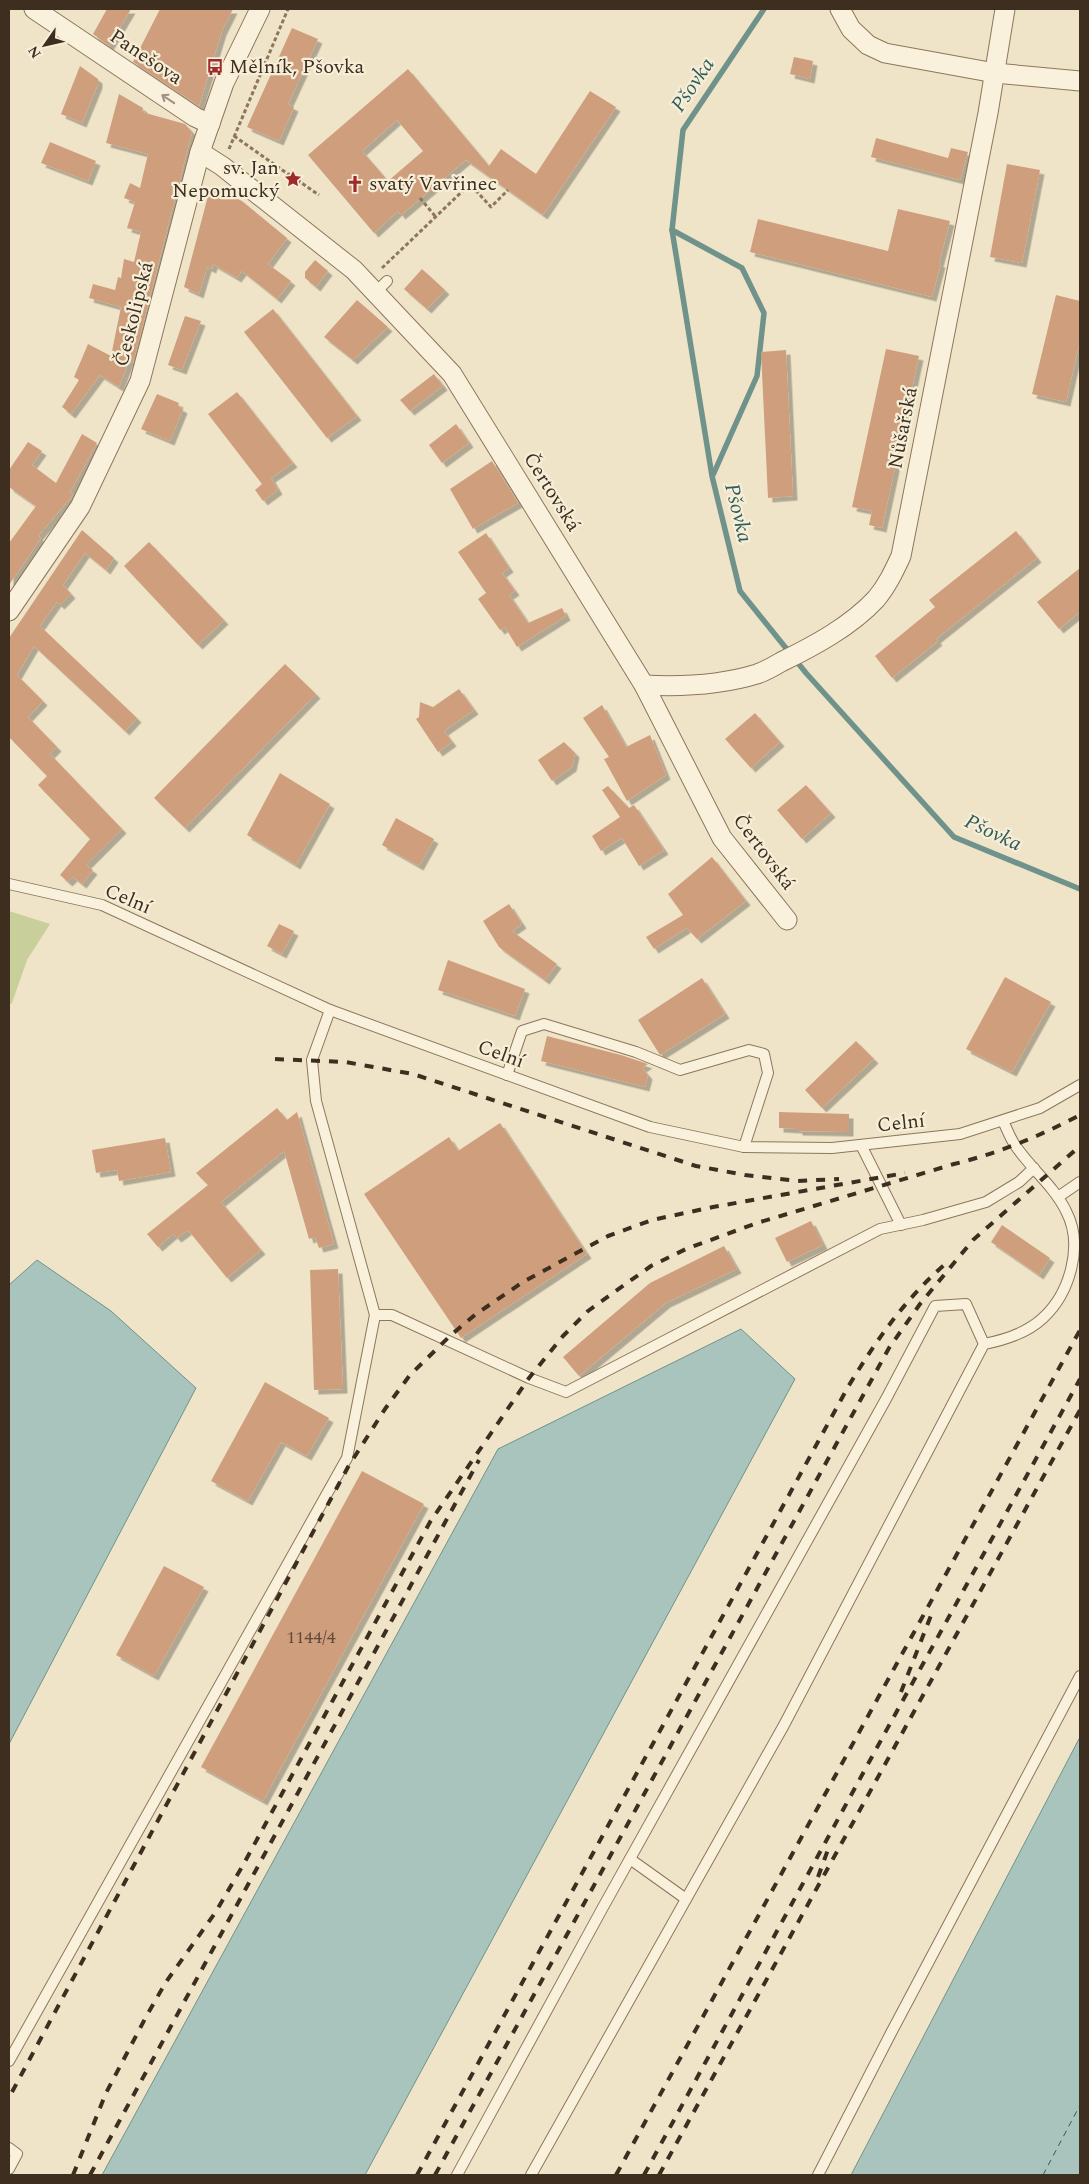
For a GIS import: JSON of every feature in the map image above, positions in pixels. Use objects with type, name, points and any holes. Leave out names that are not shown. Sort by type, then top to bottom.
[{"type":"street","name":"Panešova","points":[[34,9],[195,117],[210,124]]},
{"type":"street","name":"Českolipská","points":[[9,611],[80,507],[140,381],[200,152],[224,84],[260,9]]},
{"type":"street","points":[[840,9],[852,29],[868,45],[885,53],[994,73],[1080,81]]},
{"type":"street","name":"Nůšařská","points":[[644,685],[679,687],[719,682],[758,674],[806,650],[841,627],[876,599],[892,577],[901,556],[994,73],[1004,9]]},
{"type":"street","name":"Čertovská","points":[[200,152],[222,166],[354,270],[381,287],[452,374],[644,685],[722,838],[788,920]]},
{"type":"lane","name":"Celní","points":[[9,884],[102,905],[330,1010],[650,1127],[744,1147],[832,1148],[960,1134],[1040,1108],[1080,1085]]},
{"type":"lane","points":[[9,2061],[347,1458],[375,1315],[316,1102],[312,1060],[330,1010]]},
{"type":"lane","points":[[507,1075],[522,1032],[544,1024],[636,1052],[680,1070],[749,1050],[764,1054],[768,1073],[744,1147]]},
{"type":"lane","points":[[984,1344],[1009,1339],[1042,1319],[1060,1297],[1072,1266],[1075,1243],[1071,1220],[1058,1197],[1015,1145],[1003,1121]]},
{"type":"lane","points":[[861,1145],[901,1224]]},
{"type":"lane","points":[[375,1315],[392,1315],[528,1378],[566,1392],[880,1228],[923,1220],[986,1202],[1019,1182],[1034,1168]]},
{"type":"lane","points":[[1058,1197],[1080,1182]]},
{"type":"lane","points":[[457,2175],[886,1399],[935,1306],[966,1304],[984,1344]]},
{"type":"lane","points":[[531,2175],[784,1725],[984,1344]]},
{"type":"lane","points":[[818,2175],[1080,1676]]},
{"type":"lane","points":[[630,1859],[686,1899]]},
{"type":"lane","points":[[9,2148],[17,2154],[9,2169]]},
{"type":"path","points":[[222,166],[288,9]]},
{"type":"path","points":[[234,136],[288,174],[295,175],[300,182],[319,195]]},
{"type":"path","points":[[381,287],[378,273],[470,184],[490,207],[508,190]]},
{"type":"path","points":[[420,198],[435,216]]},
{"type":"green space","points":[[9,911],[50,924],[27,960],[12,1003],[9,1005]]},
{"type":"water","points":[[37,1260],[111,1311],[196,1388],[9,1744],[9,1285]]},
{"type":"water","points":[[741,1329],[795,1379],[365,2175],[102,2175],[498,1449]]},
{"type":"water","points":[[1080,1737],[1080,2175],[851,2175]]},
{"type":"building","points":[[107,9],[131,9],[109,46],[93,34]]},
{"type":"building","points":[[160,9],[233,9],[222,31],[199,106],[133,62]]},
{"type":"building","points":[[292,28],[318,39],[288,104],[294,107],[279,141],[247,127]]},
{"type":"building","points":[[794,57],[813,61],[810,79],[790,74]]},
{"type":"building","points":[[80,66],[98,79],[98,84],[82,123],[61,114]]},
{"type":"building","points":[[408,69],[489,166],[501,149],[536,174],[590,91],[616,107],[543,215],[466,160],[401,215],[398,211],[374,233],[308,155]],"holes":[[[397,120],[423,151],[388,181],[362,151]]]},
{"type":"building","points":[[119,94],[143,108],[142,112],[185,124],[192,132],[133,363],[129,361],[119,387],[100,375],[71,414],[62,407],[79,380],[74,377],[88,344],[111,356],[121,307],[89,298],[93,284],[115,290],[118,277],[121,278],[124,259],[134,262],[141,232],[127,228],[135,202],[124,198],[130,183],[140,188],[148,154],[106,143]]},
{"type":"building","points":[[876,138],[948,158],[951,148],[968,152],[960,180],[871,157]]},
{"type":"building","points":[[50,142],[96,161],[88,181],[41,163]]},
{"type":"building","points":[[1007,164],[1040,170],[1022,263],[990,257]]},
{"type":"building","points":[[216,189],[242,201],[287,238],[268,264],[291,281],[277,299],[242,271],[237,278],[213,264],[212,269],[207,267],[199,294],[184,287],[209,192]]},
{"type":"building","points":[[898,209],[950,221],[932,297],[750,252],[758,219],[888,251]]},
{"type":"building","points":[[315,260],[328,271],[316,287],[305,278],[305,272]]},
{"type":"building","points":[[422,269],[445,290],[427,309],[404,289]]},
{"type":"building","points":[[1056,295],[1080,301],[1080,340],[1066,402],[1032,394]]},
{"type":"building","points":[[357,300],[388,327],[353,360],[324,337]]},
{"type":"building","points":[[273,309],[357,416],[327,438],[244,332]]},
{"type":"building","points":[[185,316],[201,321],[182,370],[168,365]]},
{"type":"building","points":[[886,349],[919,356],[882,528],[869,525],[872,511],[852,507]]},
{"type":"building","points":[[786,350],[793,496],[768,498],[761,352]]},
{"type":"building","points":[[434,374],[443,386],[410,411],[400,400]]},
{"type":"building","points":[[237,392],[293,463],[271,478],[278,490],[263,501],[255,490],[262,484],[208,414]]},
{"type":"building","points":[[157,394],[179,403],[178,406],[183,409],[170,441],[141,429]]},
{"type":"building","points":[[456,424],[469,443],[442,463],[429,445]]},
{"type":"building","points":[[82,434],[97,443],[70,492],[73,495],[38,536],[41,538],[9,585],[9,543],[36,506],[9,487],[9,470],[28,442],[42,451],[32,465],[56,483]]},
{"type":"building","points":[[492,461],[518,503],[473,529],[450,489]]},
{"type":"building","points":[[82,530],[114,558],[106,570],[85,553],[63,585],[71,594],[60,605],[57,602],[40,626],[137,718],[125,731],[34,646],[17,675],[43,701],[28,717],[57,747],[50,754],[122,829],[86,865],[93,870],[82,884],[73,877],[68,882],[60,875],[90,839],[38,785],[47,776],[9,737],[9,638]]},
{"type":"building","points":[[1016,531],[1037,558],[936,639],[938,641],[892,678],[875,656],[935,607],[929,600]]},
{"type":"building","points":[[486,533],[509,568],[502,573],[515,591],[509,595],[528,623],[562,608],[566,616],[517,647],[505,627],[500,630],[478,599],[486,593],[458,552]]},
{"type":"building","points":[[149,542],[224,620],[198,645],[124,566]]},
{"type":"building","points":[[1080,568],[1080,612],[1059,629],[1037,602]]},
{"type":"building","points":[[285,664],[316,694],[185,828],[154,798]]},
{"type":"building","points":[[459,689],[474,710],[444,731],[452,742],[438,752],[416,719],[419,717],[420,702],[433,707]]},
{"type":"building","points":[[602,705],[626,747],[650,735],[666,775],[627,801],[604,759],[609,757],[583,718]]},
{"type":"building","points":[[755,713],[780,742],[751,768],[725,739]]},
{"type":"building","points":[[564,742],[575,753],[572,767],[552,781],[538,760]]},
{"type":"building","points":[[280,773],[330,804],[296,865],[247,835]]},
{"type":"building","points":[[806,785],[831,813],[802,839],[777,810]]},
{"type":"building","points":[[608,786],[629,808],[634,805],[664,850],[639,866],[622,838],[601,851],[592,836],[620,817],[602,790]]},
{"type":"building","points":[[396,818],[434,839],[419,866],[382,845]]},
{"type":"building","points":[[712,857],[746,901],[697,939],[687,928],[654,949],[646,937],[683,915],[668,894]]},
{"type":"building","points":[[509,904],[522,924],[512,931],[557,964],[545,980],[499,947],[483,921]]},
{"type":"building","points":[[279,924],[294,931],[282,954],[267,946]]},
{"type":"building","points":[[448,960],[525,989],[515,1016],[438,990]]},
{"type":"building","points":[[1005,977],[1051,1002],[1012,1072],[966,1049]]},
{"type":"building","points":[[702,978],[725,1014],[660,1055],[638,1020]]},
{"type":"building","points":[[547,1036],[648,1064],[642,1068],[648,1075],[645,1087],[541,1061]]},
{"type":"building","points":[[856,1041],[874,1059],[822,1108],[805,1090]]},
{"type":"building","points":[[277,1108],[287,1120],[297,1112],[334,1244],[319,1248],[315,1237],[309,1239],[284,1151],[221,1202],[261,1250],[227,1278],[188,1230],[177,1238],[173,1234],[158,1247],[147,1234],[208,1185],[196,1173]]},
{"type":"building","points":[[779,1112],[849,1114],[849,1132],[798,1131],[798,1129],[779,1128]]},
{"type":"building","points":[[500,1123],[587,1254],[461,1338],[364,1194],[449,1137],[458,1151]]},
{"type":"building","points":[[165,1138],[171,1172],[119,1181],[117,1170],[96,1173],[92,1150]]},
{"type":"building","points":[[811,1221],[823,1245],[787,1262],[775,1238]]},
{"type":"building","points":[[1002,1225],[1050,1258],[1039,1275],[991,1242]]},
{"type":"building","points":[[724,1246],[737,1269],[666,1303],[579,1376],[563,1357],[650,1283]]},
{"type":"building","points":[[338,1269],[343,1389],[314,1390],[310,1270]]},
{"type":"building","points":[[265,1382],[329,1418],[307,1456],[281,1442],[248,1501],[211,1481]]},
{"type":"building","points":[[362,1471],[424,1504],[263,1801],[201,1767]]},
{"type":"building","points":[[164,1566],[204,1587],[154,1676],[116,1655]]},
{"type":"waterway","name":"Pšovka","points":[[764,9],[683,130],[672,230],[712,476],[740,591],[806,673],[954,837],[1080,889]]},
{"type":"waterway","points":[[672,230],[742,268],[764,313],[757,376],[713,475]]},
{"type":"ferry route","points":[[1043,2175],[1080,2105]]},
{"type":"railway","points":[[275,1059],[345,1062],[413,1074],[696,1166],[745,1175],[798,1181],[839,1179]]},
{"type":"railway","points":[[73,2175],[106,2093],[147,2015],[166,1982],[215,1913],[242,1867],[430,1522],[529,1378],[563,1336],[588,1311],[651,1266],[686,1249],[757,1223],[971,1160],[1034,1137],[1080,1115]]},
{"type":"railway","points":[[435,2175],[889,1348],[920,1304],[973,1240],[1080,1146]]},
{"type":"railway","points":[[12,2092],[348,1467],[385,1409],[410,1375],[451,1335],[476,1314],[523,1282],[608,1236],[652,1220],[713,1207],[905,1173]]},
{"type":"railway","points":[[417,2175],[848,1387],[870,1352],[906,1303],[950,1260]]},
{"type":"railway","points":[[616,2175],[1080,1330]]},
{"type":"railway","points":[[644,2175],[1080,1379]]},
{"type":"railway","points":[[659,2175],[1080,1410]]},
{"type":"railway","points":[[90,2175],[479,1460]]},
{"type":"railway","points":[[901,1692],[932,1613]]},
{"type":"railway","points":[[818,1877],[830,1844]]},
{"type":"place","name":"Mělník, Pšovka","points":[[215,67]]},
{"type":"place","name":"sv. Jan Nepomucký","points":[[293,179]]},
{"type":"place","name":"svatý Vavřinec","points":[[355,184]]}]
